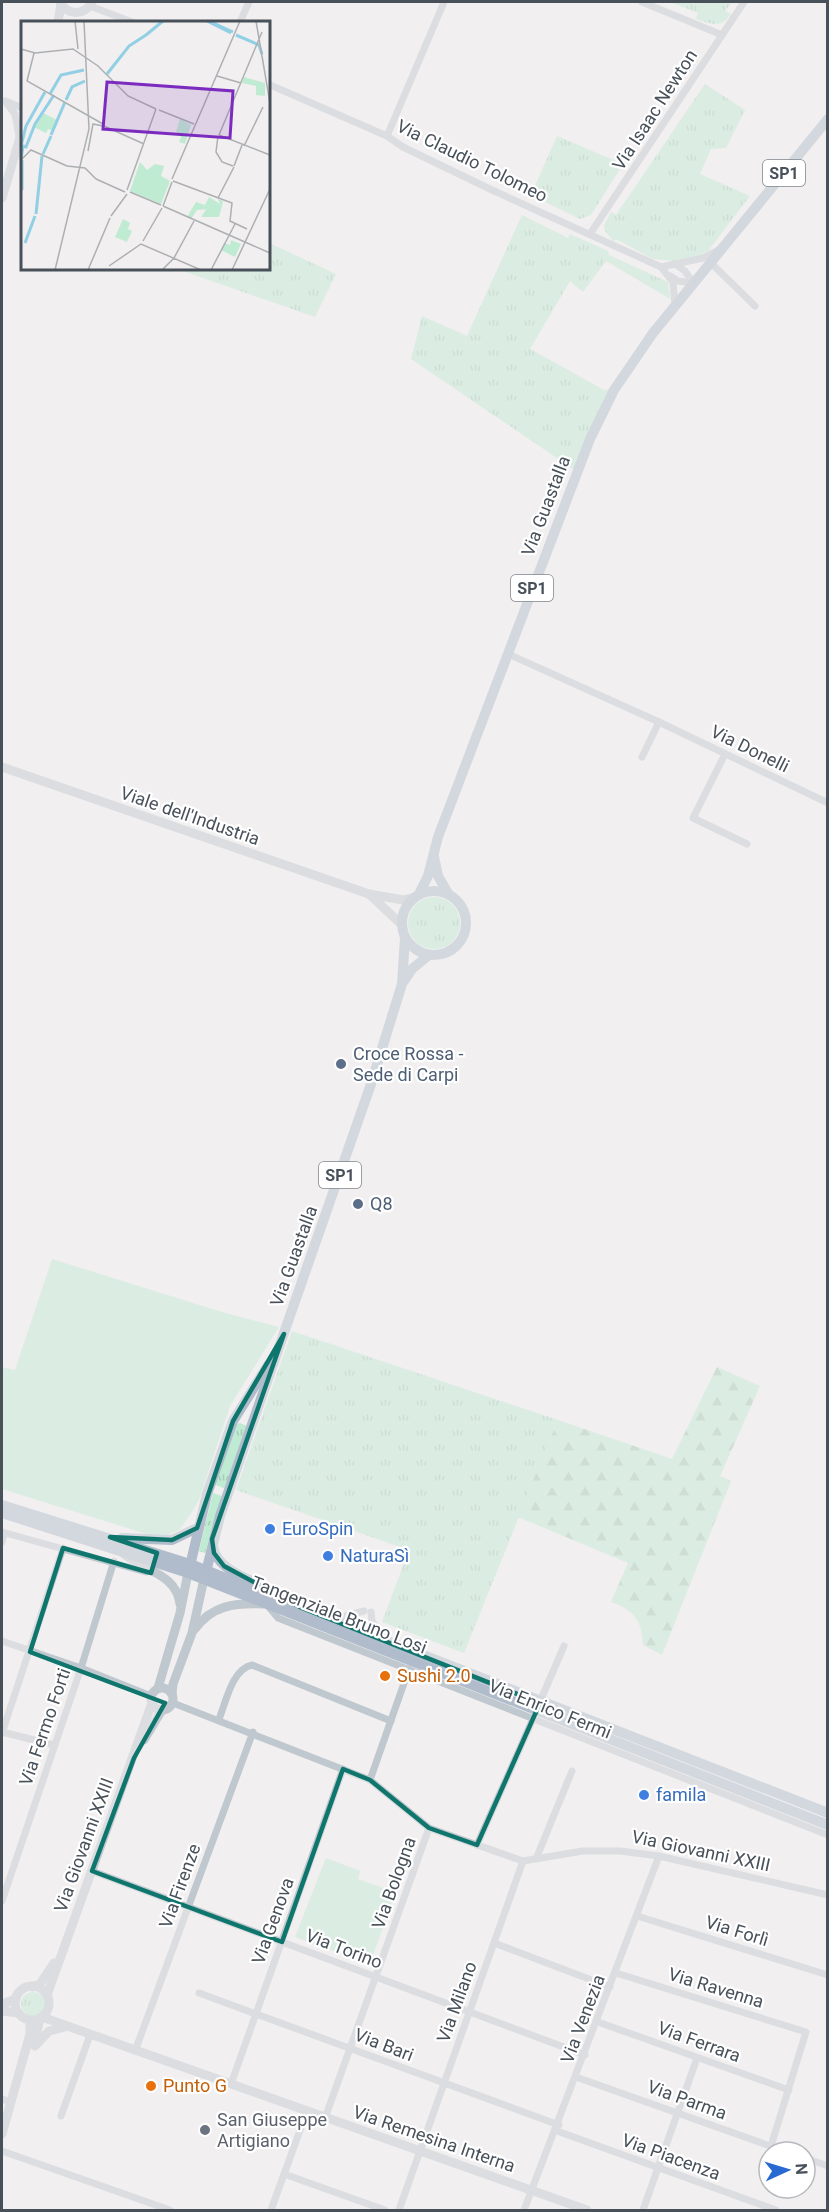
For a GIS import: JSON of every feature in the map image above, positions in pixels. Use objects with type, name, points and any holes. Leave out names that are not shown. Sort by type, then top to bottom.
[{"type":"main road","name":"Via Guastalla","points":[[417,896],[590,439],[614,390],[675,305],[828,119]]},
{"type":"main road","points":[[434,854],[438,876],[450,895],[463,909],[466,919],[462,939],[448,952],[429,955],[410,945],[403,931],[403,915],[417,896],[435,891],[450,895]]},
{"type":"main road","name":"Via Guastalla","points":[[205,1575],[212,1539],[364,1106],[402,984],[403,931]]},
{"type":"main road","name":"Via Guastalla","points":[[402,984],[412,969],[429,955]]},
{"type":"main road","name":"Via Guastalla","points":[[189,1569],[197,1528],[209,1487],[233,1421],[261,1378],[284,1334]]},
{"type":"main road","points":[[233,1421],[252,1426]]},
{"type":"main road","points":[[209,1487],[228,1493]]},
{"type":"main road","name":"Tangenziale Bruno Losi","points":[[2,1505],[110,1537],[205,1575],[303,1608],[386,1641],[537,1710],[828,1813]]},
{"type":"main road","name":"Tangenziale Bruno Losi","points":[[2,1513],[117,1556],[189,1569]]},
{"type":"main road","points":[[110,1537],[172,1540],[197,1528]]},
{"type":"main road","points":[[212,1539],[214,1553],[221,1563],[281,1593],[303,1608]]},
{"type":"main road","name":"Tangenziale Bruno Losi","points":[[205,1575],[266,1604],[828,1825]]},
{"type":"street","points":[[240,21],[249,2]]},
{"type":"street","points":[[387,135],[444,2]]},
{"type":"street","points":[[642,2],[722,34]]},
{"type":"street","name":"Via Isaac Newton","points":[[590,234],[744,2]]},
{"type":"street","points":[[61,3],[68,11],[76,13]]},
{"type":"street","points":[[58,21],[61,3]]},
{"type":"street","points":[[68,21],[92,3],[130,21]]},
{"type":"street","name":"Via Claudio Tolomeo","points":[[270,85],[387,135],[403,147],[661,267]]},
{"type":"street","points":[[3,100],[21,108]]},
{"type":"street","points":[[2,198],[21,136],[15,114],[3,100]]},
{"type":"street","points":[[661,267],[704,258],[722,248]]},
{"type":"street","points":[[710,262],[755,306]]},
{"type":"street","points":[[675,264],[685,271],[693,284]]},
{"type":"street","points":[[661,267],[678,281],[693,284]]},
{"type":"street","points":[[668,274],[675,288],[675,305]]},
{"type":"street","name":"Via Donelli","points":[[508,654],[659,722],[828,803]]},
{"type":"street","points":[[642,758],[659,722]]},
{"type":"street","points":[[725,754],[693,818],[747,844]]},
{"type":"street","name":"Viale dell'Industria","points":[[2,767],[369,894],[403,900],[417,896]]},
{"type":"street","name":"Viale dell'Industria","points":[[369,894],[403,931]]},
{"type":"street","points":[[2,1542],[3,1533],[63,1548],[117,1556],[133,1562],[164,1578],[179,1596],[180,1613]]},
{"type":"street","points":[[54,1745],[2,1732],[63,1548]]},
{"type":"street","name":"Via Fermo Forti","points":[[2,1901],[117,1556]]},
{"type":"street","name":"Via Guastalla","points":[[159,1688],[180,1613],[189,1569]]},
{"type":"street","name":"Via Guastalla","points":[[173,1698],[173,1684],[192,1633],[205,1575]]},
{"type":"street","points":[[192,1633],[203,1619],[222,1607],[266,1604]]},
{"type":"street","name":"Via Enrico Fermi","points":[[266,1604],[278,1618],[409,1669],[537,1710],[828,1835]]},
{"type":"street","points":[[332,1619],[367,1612],[386,1641]]},
{"type":"street","points":[[2,1641],[81,1668],[151,1700],[162,1710],[173,1698],[168,1689],[159,1688],[151,1700]]},
{"type":"street","points":[[477,1845],[564,1646]]},
{"type":"street","points":[[219,1719],[238,1674],[244,1667],[252,1665],[391,1721]]},
{"type":"street","points":[[370,1780],[409,1669]]},
{"type":"street","name":"Via Giovanni XXIII","points":[[173,1698],[370,1780],[429,1828],[523,1861],[583,1851],[620,1851],[659,1856],[828,1895]]},
{"type":"street","name":"Via Giovanni XXIII","points":[[47,1995],[134,1758],[151,1700]]},
{"type":"street","name":"Via Giovanni XXIII","points":[[134,1758],[162,1710]]},
{"type":"street","name":"Via Firenze","points":[[135,2051],[253,1732]]},
{"type":"street","name":"Via Genova","points":[[231,2084],[343,1769]]},
{"type":"street","points":[[536,1859],[572,1771]]},
{"type":"street","name":"Via Bologna","points":[[325,2118],[429,1828]]},
{"type":"street","name":"Via Venezia","points":[[524,2211],[558,2128],[659,1856]]},
{"type":"street","name":"Via Milano","points":[[399,2211],[442,2083],[523,1861]]},
{"type":"street","name":"Via Torino","points":[[92,1871],[585,2055]]},
{"type":"street","name":"Via Forlì","points":[[637,1916],[828,1975]]},
{"type":"street","name":"Via Giovanni XXIII","points":[[33,1987],[46,1977],[66,1943]]},
{"type":"street","points":[[494,1943],[610,1987]]},
{"type":"street","name":"Via Ravenna","points":[[616,1973],[807,2032],[789,2090]]},
{"type":"street","points":[[2,2134],[30,2034],[37,2019],[49,2007],[47,1995],[33,1987],[21,1991],[16,2000],[18,2013]]},
{"type":"street","name":"Via Bari","points":[[199,1993],[255,2012],[558,2128]]},
{"type":"street","points":[[2,2004],[16,2000]]},
{"type":"street","name":"Via Remesina Interna","points":[[49,2007],[67,2026]]},
{"type":"street","points":[[2,2011],[37,2019]]},
{"type":"street","points":[[13,2098],[32,2050],[37,2019]]},
{"type":"street","name":"Via Remesina Interna","points":[[37,2019],[67,2026],[587,2211]]},
{"type":"street","name":"Via Ferrara","points":[[598,2022],[789,2090]]},
{"type":"street","points":[[32,2050],[49,2031],[67,2026]]},
{"type":"street","points":[[61,2116],[90,2035]]},
{"type":"street","points":[[643,2211],[697,2058]]},
{"type":"street","name":"Via Parma","points":[[576,2077],[757,2141]]},
{"type":"street","points":[[773,2140],[789,2090]]},
{"type":"street","points":[[2,2099],[13,2098]]},
{"type":"street","points":[[271,2211],[307,2111]]},
{"type":"street","name":"Via Piacenza","points":[[558,2128],[657,2169],[776,2211]]},
{"type":"street","points":[[2,2151],[170,2211]]},
{"type":"street","points":[[284,2174],[385,2211]]},
{"type":"highlighted area","points":[[284,1334],[212,1539],[214,1553],[224,1566],[302,1608],[540,1703],[477,1845],[429,1828],[370,1780],[343,1769],[282,1942],[92,1871],[134,1758],[165,1703],[30,1652],[63,1548],[151,1573],[157,1553],[110,1537],[172,1540],[197,1528],[233,1421]]},
{"type":"green space","points":[[670,2],[732,2],[725,11],[731,14],[723,22],[711,24],[696,19],[698,13]]},
{"type":"green space","points":[[705,84],[745,110],[726,148],[711,149],[700,174],[750,196],[708,251],[695,257],[674,261],[653,259],[616,239],[614,242],[605,231],[604,225],[611,212],[616,215]]},
{"type":"green space","points":[[557,136],[623,164],[591,215],[580,219],[531,195]]},
{"type":"green space","points":[[522,215],[568,238],[570,234],[608,251],[609,255],[668,282],[670,299],[606,261],[583,292],[570,281],[530,349],[604,390],[611,389],[576,471],[411,359],[422,316],[467,336]]},
{"type":"green space","points":[[270,243],[336,274],[315,317],[180,270],[270,270]]},
{"type":"green space","points":[[429,897],[439,897],[453,904],[460,923],[453,942],[439,949],[429,949],[419,945],[412,938],[408,928],[408,918],[412,908],[419,901]]},
{"type":"green space","points":[[52,1259],[222,1312],[279,1327],[230,1406],[199,1500],[179,1530],[167,1535],[153,1536],[2,1489],[2,1367],[15,1370]]},
{"type":"green space","points":[[292,1331],[558,1420],[464,1653],[382,1622],[409,1550],[236,1490]]},
{"type":"green space","points":[[717,1367],[760,1386],[720,1476],[731,1481],[662,1655],[643,1645],[641,1629],[635,1617],[626,1609],[611,1602],[628,1563],[518,1517],[558,1420],[672,1459]]},
{"type":"green space","points":[[237,1424],[247,1426],[226,1489],[213,1484]]},
{"type":"green space","points":[[213,1493],[222,1496],[205,1553],[199,1551]]},
{"type":"green space","points":[[326,1858],[360,1871],[358,1879],[392,1891],[394,1896],[371,1961],[367,1963],[295,1937]]},
{"type":"green space","points":[[33,1992],[42,1995],[45,2004],[42,2013],[33,2016],[24,2013],[21,2004],[24,1995]]},
{"type":"place","name":"Croce Rossa - Sede di Carpi","points":[[341,1064]]},
{"type":"place","name":"Q8","points":[[358,1204]]},
{"type":"place","name":"EuroSpin","points":[[270,1529]]},
{"type":"place","name":"NaturaSì","points":[[328,1556]]},
{"type":"place","name":"Sushi 2.0","points":[[385,1676]]},
{"type":"place","name":"famila","points":[[644,1795]]},
{"type":"place","name":"Punto G","points":[[151,2086]]},
{"type":"place","name":"San Giuseppe Artigiano","points":[[205,2130]]}]
